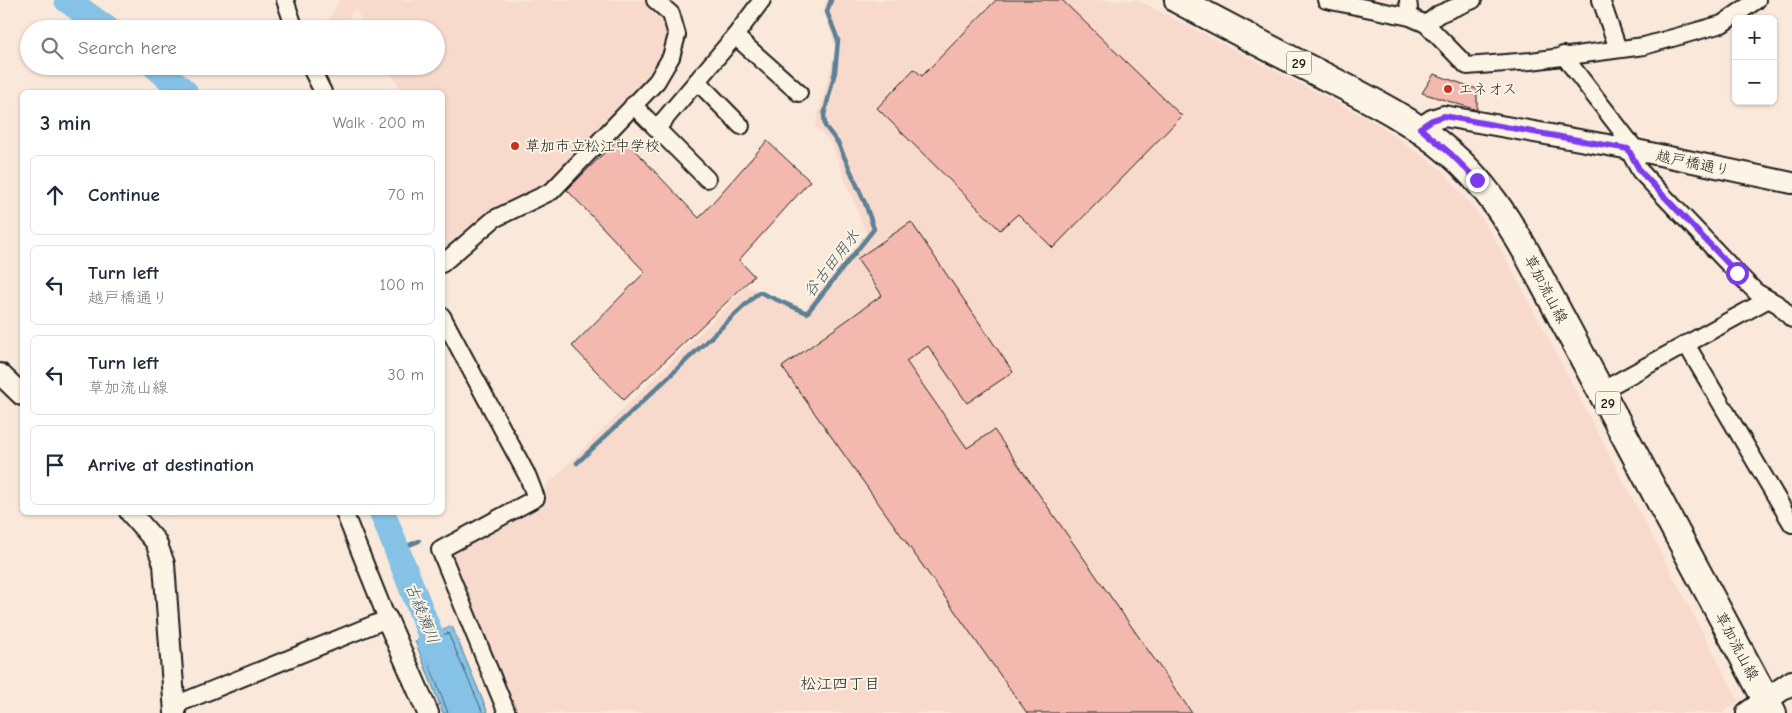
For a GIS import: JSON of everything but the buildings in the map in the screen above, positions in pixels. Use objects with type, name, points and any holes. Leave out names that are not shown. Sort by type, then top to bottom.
[{"type":"main road","name":"草加流山線","points":[[1192,3],[1420,128],[1451,154],[1477,180],[1507,218],[1601,391],[1762,709]]},
{"type":"main road","points":[[1762,709],[1792,682]]},
{"type":"street","points":[[285,0],[292,20]]},
{"type":"street","points":[[445,261],[494,219],[552,191],[621,121],[633,105],[657,81],[671,57],[677,35],[671,14],[655,0]]},
{"type":"street","points":[[658,127],[735,36],[762,0]]},
{"type":"street","points":[[1326,0],[1410,17],[1426,24],[1467,66],[1531,61],[1563,55],[1644,46],[1722,24],[1758,0]]},
{"type":"street","points":[[1408,0],[1410,17]]},
{"type":"street","points":[[1426,24],[1439,14],[1473,0]]},
{"type":"street","points":[[1601,0],[1618,49]]},
{"type":"street","points":[[735,36],[799,93]]},
{"type":"street","points":[[1563,55],[1632,150],[1640,171],[1737,273],[1767,300],[1779,305],[1792,318]]},
{"type":"street","points":[[314,75],[322,90]]},
{"type":"street","points":[[697,82],[740,126]]},
{"type":"street","points":[[633,105],[658,127],[707,179]]},
{"type":"street","name":"越戸橋通り","points":[[1420,128],[1432,120],[1444,116],[1632,150],[1792,183]]},
{"type":"street","points":[[1601,391],[1767,300]]},
{"type":"street","points":[[445,322],[528,477],[536,498],[440,550],[507,713]]},
{"type":"street","points":[[1686,344],[1792,524]]},
{"type":"street","points":[[0,374],[20,393]]},
{"type":"street","points":[[133,515],[156,542],[164,564],[175,709],[387,619]]},
{"type":"street","points":[[345,515],[387,619],[428,713]]},
{"type":"shaded area","name":"草加市立松江中学校","points":[[340,0],[645,0],[665,18],[670,40],[661,61],[619,112],[554,180],[541,190],[504,203],[445,254],[445,90],[401,90],[392,75],[445,75],[445,20],[361,20],[355,9],[348,20],[328,20]]},
{"type":"shaded area","points":[[826,0],[1138,0],[1378,124],[1442,170],[1482,218],[1506,258],[1739,701],[1722,713],[515,713],[450,554],[547,502],[545,487],[747,286],[803,311],[866,234],[831,143],[815,126],[836,48],[823,9]]},
{"type":"water","points":[[452,626],[488,713],[443,713],[415,641]]},
{"type":"waterway","name":"古綾瀬川","points":[[67,0],[95,20]]},
{"type":"waterway","name":"谷古田用水","points":[[577,463],[759,292],[807,313],[874,229],[865,203],[838,143],[825,126],[824,115],[835,72],[838,40],[827,12],[831,0]]},
{"type":"waterway","name":"古綾瀬川","points":[[165,75],[183,90]]},
{"type":"waterway","name":"古綾瀬川","points":[[383,515],[432,639],[465,713]]},
{"type":"waterway","name":"谷古田用水","points":[[397,550],[419,541]]},
{"type":"place","name":"エネオス","points":[[1448,89]]},
{"type":"place","name":"草加市立松江中学校","points":[[515,146]]},
{"type":"district","name":"松江四丁目","points":[[840,683]]},
{"type":"route","points":[[1477,180],[1451,154],[1420,128],[1432,120],[1444,116],[1628,149],[1640,171],[1737,273]]}]
